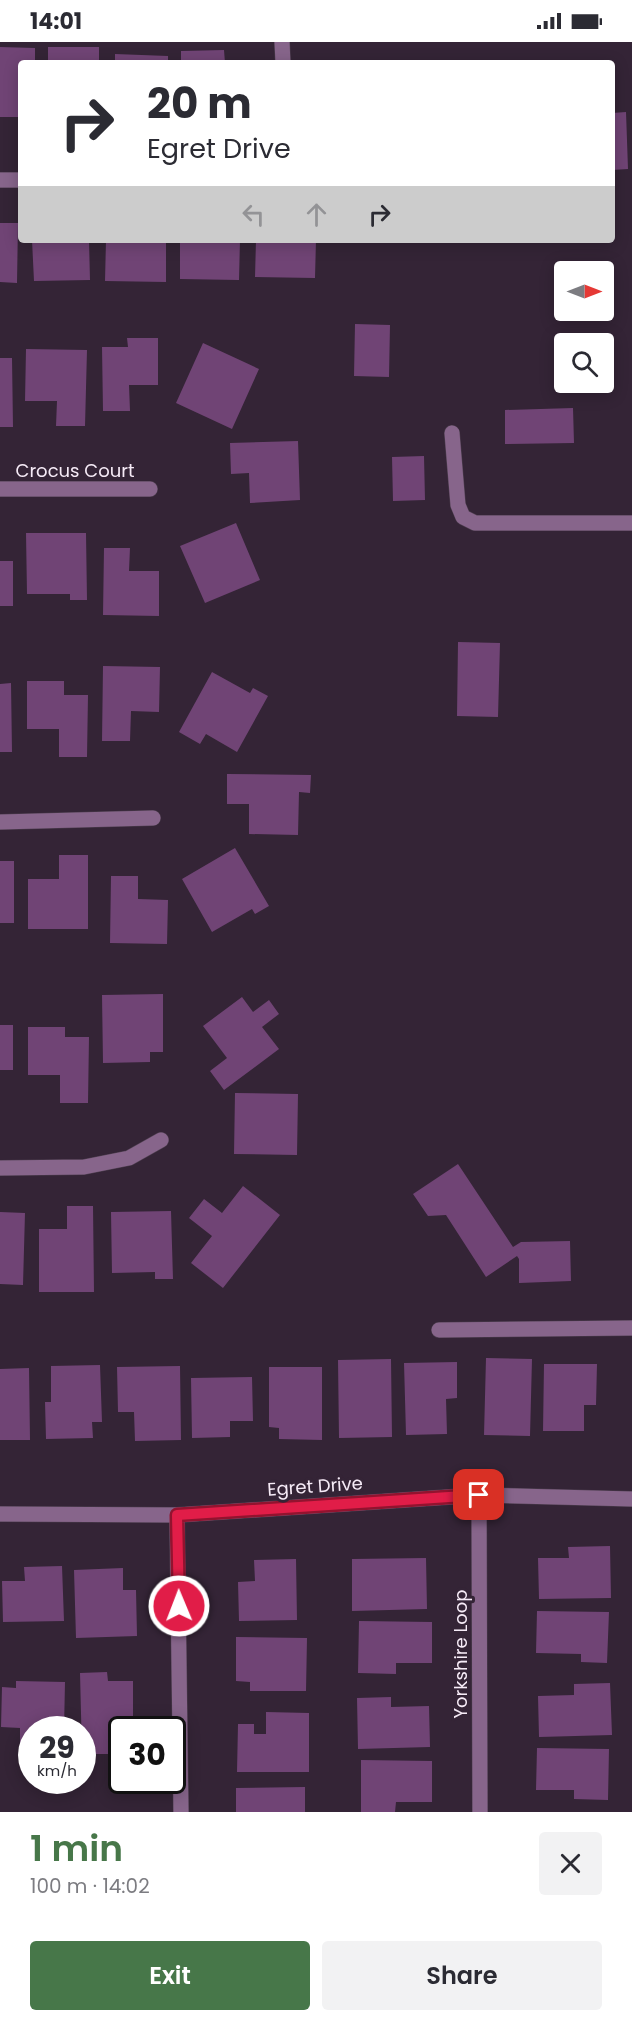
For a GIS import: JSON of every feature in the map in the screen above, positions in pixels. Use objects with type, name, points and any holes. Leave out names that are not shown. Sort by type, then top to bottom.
[{"type":"street","points":[[282,42],[283,60]]},
{"type":"street","points":[[0,180],[18,180]]},
{"type":"street","points":[[452,432],[458,505],[463,517],[476,523],[632,523]]},
{"type":"street","name":"Crocus Court","points":[[0,489],[150,489]]},
{"type":"street","points":[[0,822],[153,818]]},
{"type":"street","points":[[0,1168],[84,1167],[129,1158],[161,1140]]},
{"type":"street","points":[[439,1330],[632,1328]]},
{"type":"street","name":"Egret Drive","points":[[0,1514],[177,1515],[479,1495],[632,1499]]},
{"type":"street","name":"Yorkshire Loop","points":[[479,1495],[480,1812]]},
{"type":"street","points":[[177,1515],[181,1812]]},
{"type":"building","points":[[0,47],[35,48],[35,60],[18,60],[18,117],[0,117]]},
{"type":"building","points":[[48,47],[99,47],[99,60],[48,60]]},
{"type":"building","points":[[224,50],[225,60],[181,60],[181,51]]},
{"type":"building","points":[[115,54],[168,56],[168,60],[115,60]]},
{"type":"building","points":[[626,112],[628,169],[615,170],[615,113]]},
{"type":"building","points":[[0,223],[18,223],[17,283],[0,282]]},
{"type":"building","points":[[32,243],[89,243],[90,280],[34,281]]},
{"type":"building","points":[[106,243],[166,243],[166,282],[105,281]]},
{"type":"building","points":[[180,243],[240,243],[239,280],[180,279]]},
{"type":"building","points":[[256,243],[316,243],[315,278],[255,277]]},
{"type":"building","points":[[355,324],[390,325],[389,377],[354,376]]},
{"type":"building","points":[[127,338],[158,338],[158,385],[129,385],[130,411],[103,411],[102,347],[128,347]]},
{"type":"building","points":[[203,343],[259,369],[232,429],[176,403]]},
{"type":"building","points":[[26,349],[87,350],[85,426],[56,426],[57,401],[25,401]]},
{"type":"building","points":[[0,358],[12,358],[13,427],[0,427]]},
{"type":"building","points":[[573,408],[574,443],[505,444],[505,410]]},
{"type":"building","points":[[298,441],[300,500],[250,503],[249,473],[231,474],[230,443]]},
{"type":"building","points":[[424,456],[425,500],[393,501],[392,457]]},
{"type":"building","points":[[236,523],[260,580],[205,603],[180,546]]},
{"type":"building","points":[[26,533],[86,533],[87,600],[70,600],[70,594],[27,594]]},
{"type":"building","points":[[104,548],[130,548],[129,571],[159,571],[159,616],[103,615]]},
{"type":"building","points":[[0,561],[13,561],[13,606],[0,606]]},
{"type":"building","points":[[458,642],[500,643],[498,717],[457,716]]},
{"type":"building","points":[[103,666],[160,667],[159,712],[131,711],[130,741],[102,741]]},
{"type":"building","points":[[212,672],[250,693],[253,688],[268,696],[237,752],[206,734],[200,744],[179,732]]},
{"type":"building","points":[[27,681],[64,681],[64,695],[88,695],[87,757],[59,757],[59,729],[27,729]]},
{"type":"building","points":[[11,683],[12,752],[0,752],[0,684]]},
{"type":"building","points":[[227,774],[311,775],[310,793],[299,792],[298,835],[249,834],[249,804],[227,804]]},
{"type":"building","points":[[235,848],[269,906],[255,914],[252,909],[212,932],[182,879]]},
{"type":"building","points":[[59,855],[88,855],[88,929],[28,929],[28,879],[59,879]]},
{"type":"building","points":[[0,861],[14,861],[14,923],[0,923]]},
{"type":"building","points":[[111,876],[138,876],[138,899],[168,900],[167,944],[110,943]]},
{"type":"building","points":[[163,994],[163,1052],[150,1052],[150,1062],[103,1063],[102,995]]},
{"type":"building","points":[[242,997],[253,1012],[269,1000],[279,1014],[262,1027],[279,1049],[224,1090],[210,1071],[227,1058],[203,1026]]},
{"type":"building","points":[[0,1025],[13,1025],[13,1070],[0,1070]]},
{"type":"building","points":[[28,1027],[65,1027],[65,1037],[89,1037],[88,1103],[60,1103],[60,1075],[28,1075]]},
{"type":"building","points":[[235,1093],[298,1094],[297,1155],[234,1154]]},
{"type":"building","points":[[458,1164],[513,1247],[521,1242],[570,1241],[571,1281],[519,1283],[517,1256],[486,1277],[446,1215],[428,1216],[413,1194]]},
{"type":"building","points":[[243,1186],[280,1215],[223,1288],[191,1263],[212,1236],[189,1218],[204,1199],[222,1213]]},
{"type":"building","points":[[67,1206],[93,1206],[94,1292],[39,1292],[39,1229],[67,1229]]},
{"type":"building","points":[[171,1211],[173,1279],[155,1279],[155,1272],[112,1273],[111,1212]]},
{"type":"building","points":[[0,1212],[25,1213],[23,1285],[0,1284]]},
{"type":"building","points":[[486,1358],[532,1359],[530,1436],[484,1435]]},
{"type":"building","points":[[391,1359],[392,1437],[339,1438],[338,1360]]},
{"type":"building","points":[[457,1362],[457,1398],[446,1399],[447,1434],[406,1435],[404,1363]]},
{"type":"building","points":[[544,1364],[597,1364],[596,1405],[584,1405],[584,1431],[543,1431]]},
{"type":"building","points":[[100,1365],[102,1422],[92,1422],[93,1438],[46,1439],[45,1402],[51,1402],[51,1366]]},
{"type":"building","points":[[180,1366],[181,1440],[135,1441],[134,1412],[118,1412],[117,1367]]},
{"type":"building","points":[[269,1367],[322,1367],[322,1440],[279,1439],[279,1428],[269,1427]]},
{"type":"building","points":[[29,1368],[30,1440],[0,1440],[0,1369]]},
{"type":"building","points":[[252,1377],[253,1421],[230,1421],[230,1437],[192,1438],[191,1378]]},
{"type":"building","points":[[610,1546],[611,1598],[539,1599],[538,1558],[569,1558],[568,1547]]},
{"type":"building","points":[[426,1558],[427,1609],[352,1611],[352,1559]]},
{"type":"building","points":[[296,1559],[297,1620],[239,1621],[238,1582],[255,1581],[254,1560]]},
{"type":"building","points":[[62,1566],[64,1621],[3,1622],[2,1581],[25,1581],[24,1567]]},
{"type":"building","points":[[123,1568],[123,1590],[136,1590],[137,1636],[76,1638],[74,1570]]},
{"type":"building","points":[[537,1611],[609,1612],[607,1663],[581,1662],[581,1654],[536,1653]]},
{"type":"building","points":[[359,1621],[432,1622],[432,1663],[396,1663],[396,1674],[358,1673]]},
{"type":"building","points":[[236,1637],[307,1638],[306,1691],[250,1691],[250,1682],[236,1681]]},
{"type":"building","points":[[107,1672],[108,1681],[133,1681],[133,1716],[108,1716],[108,1754],[96,1754],[96,1716],[81,1716],[80,1673]]},
{"type":"building","points":[[16,1681],[65,1682],[64,1716],[18,1716],[18,1728],[1,1727],[2,1687],[16,1688]]},
{"type":"building","points":[[610,1683],[612,1735],[539,1737],[538,1696],[574,1695],[574,1684]]},
{"type":"building","points":[[391,1697],[391,1707],[429,1706],[430,1747],[358,1749],[357,1698]]},
{"type":"building","points":[[266,1712],[309,1713],[309,1772],[237,1772],[238,1724],[254,1724],[254,1734],[266,1734]]},
{"type":"building","points":[[537,1748],[609,1749],[608,1800],[574,1799],[574,1790],[536,1790]]},
{"type":"building","points":[[361,1760],[432,1761],[432,1802],[396,1802],[395,1812],[361,1812]]},
{"type":"building","points":[[305,1787],[305,1812],[236,1812],[236,1788]]},
{"type":"route","points":[[179,1606],[177,1515],[479,1495]]}]
